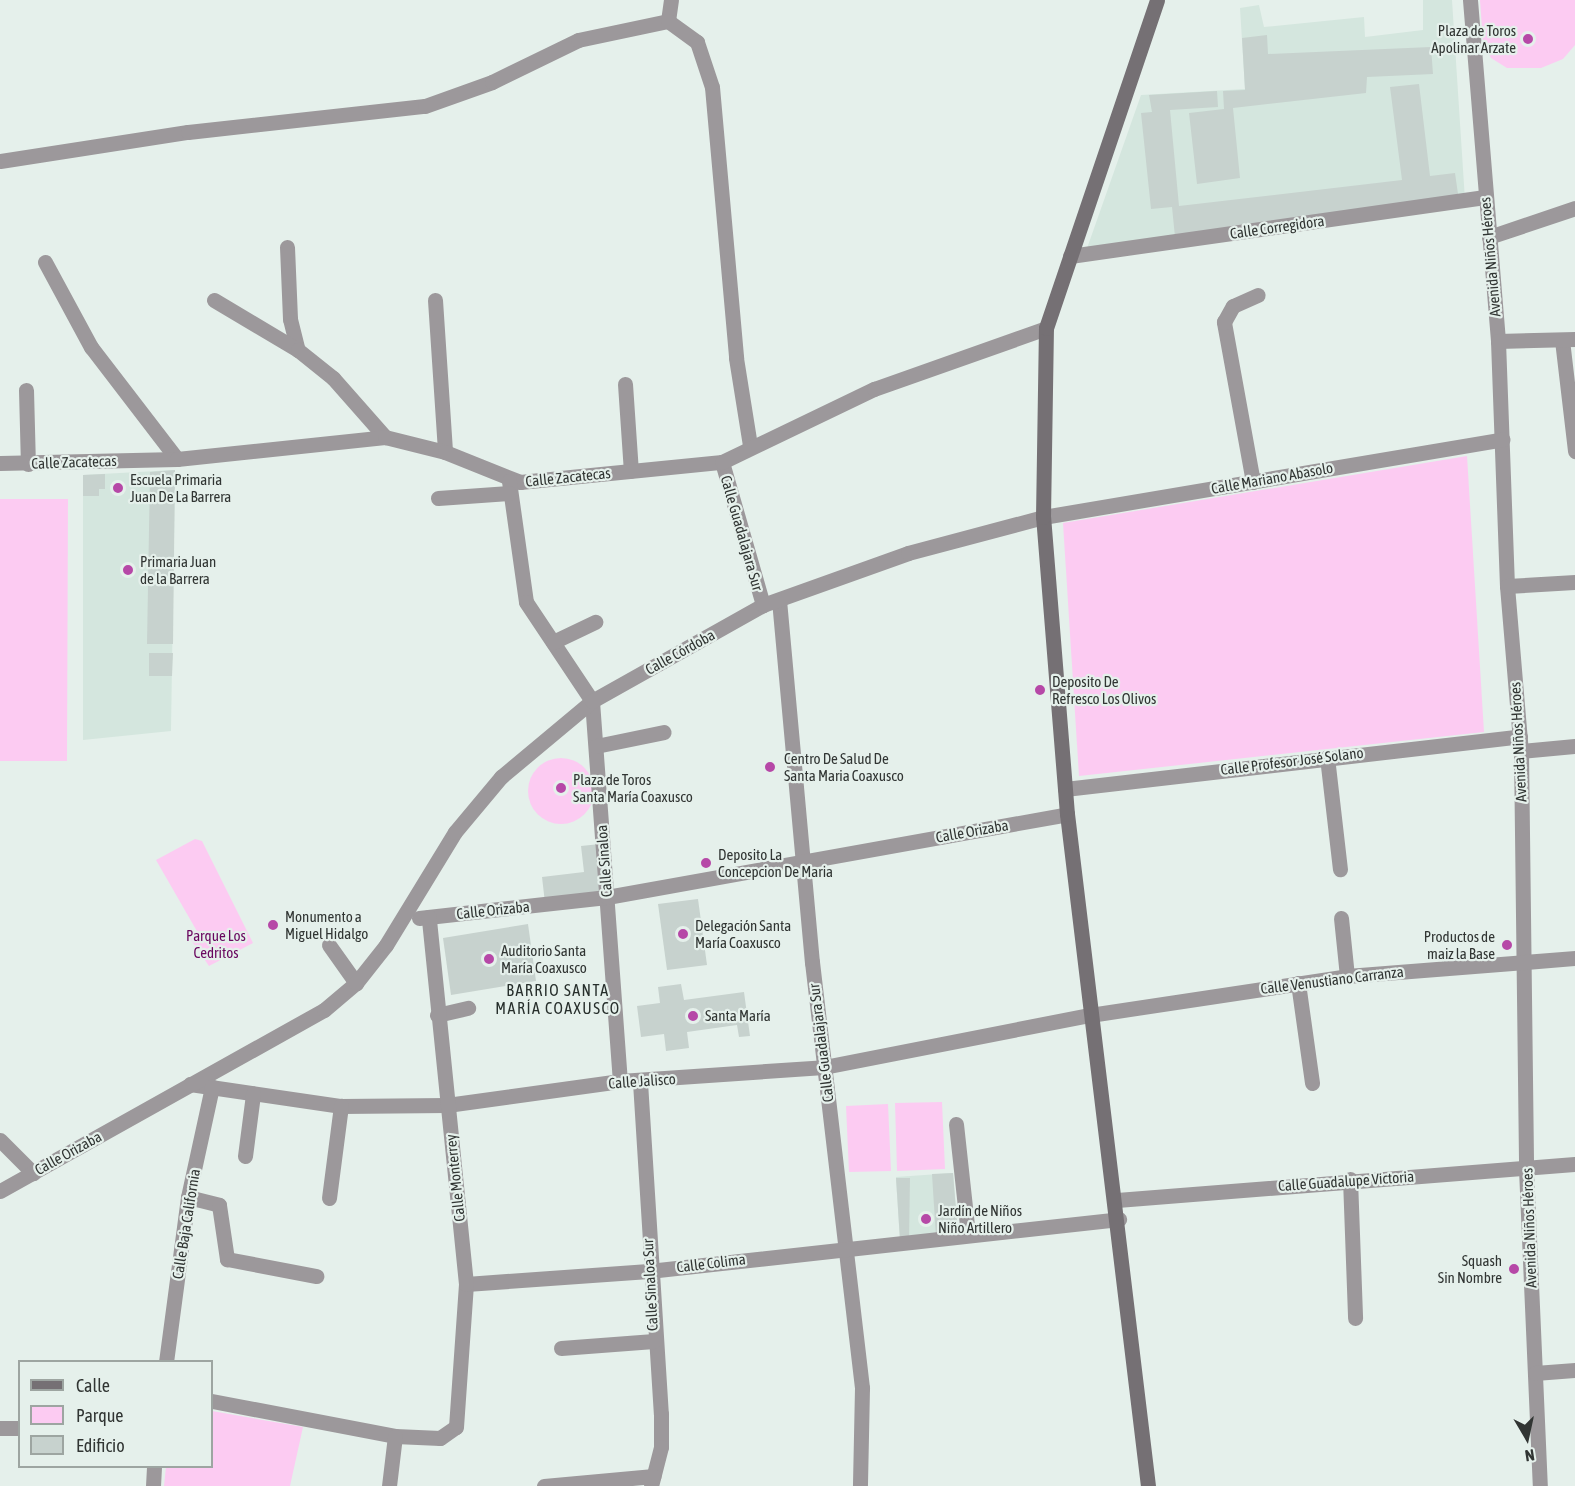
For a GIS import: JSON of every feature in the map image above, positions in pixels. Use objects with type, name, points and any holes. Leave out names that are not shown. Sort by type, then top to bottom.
[{"type":"street","points":[[668,21],[671,0]]},
{"type":"street","points":[[1149,1486],[1117,1200],[1090,1015],[1067,814],[1043,517],[1046,328],[1157,0]]},
{"type":"street","name":"Avenida Niños Héroes","points":[[1470,0],[1498,341],[1507,586],[1520,744],[1526,961],[1526,1169],[1540,1486]]},
{"type":"street","points":[[0,161],[188,132],[425,106],[492,82],[578,40],[668,21],[697,42],[712,87],[736,358],[750,445]]},
{"type":"street","name":"Calle Corregidora","points":[[1070,256],[1485,197]]},
{"type":"street","points":[[1489,237],[1575,208]]},
{"type":"street","points":[[286,247],[290,319],[298,350]]},
{"type":"street","points":[[45,262],[91,347],[177,459]]},
{"type":"street","points":[[1253,482],[1224,322],[1233,306],[1258,295]]},
{"type":"street","points":[[214,300],[298,350],[356,402],[385,437]]},
{"type":"street","points":[[435,300],[445,452]]},
{"type":"street","name":"Calle Zacatecas","points":[[0,464],[177,459],[385,437],[445,452],[509,487],[722,462],[750,445],[874,389],[1046,328]]},
{"type":"street","points":[[1498,341],[1569,340],[1575,451]]},
{"type":"street","points":[[625,384],[631,471]]},
{"type":"street","points":[[26,390],[28,464]]},
{"type":"street","name":"Calle Mariano Abasolo","points":[[1043,517],[1502,439]]},
{"type":"street","name":"Calle Guadalajara Sur","points":[[722,462],[763,605]]},
{"type":"street","points":[[438,498],[509,487]]},
{"type":"street","name":"Calle Sinaloa","points":[[509,487],[520,586],[592,701],[620,1082]]},
{"type":"street","name":"Calle Córdoba","points":[[407,918],[455,832],[501,777],[592,701],[763,605],[908,553],[1043,517]]},
{"type":"street","points":[[1507,586],[1575,582]]},
{"type":"street","name":"Calle Guadalajara Sur","points":[[779,600],[824,1067],[849,1248],[862,1388],[860,1486]]},
{"type":"street","points":[[553,642],[595,622]]},
{"type":"street","points":[[596,746],[664,732]]},
{"type":"street","name":"Calle Profesor José Solano","points":[[1065,789],[1327,757],[1520,744],[1575,746]]},
{"type":"street","points":[[1327,757],[1340,869]]},
{"type":"street","name":"Calle Orizaba","points":[[0,1191],[190,1084],[282,1036],[356,983],[407,918],[607,897],[1067,814]]},
{"type":"street","name":"Calle Monterrey","points":[[395,1436],[448,1436],[459,1416],[466,1284],[436,1015],[429,917]]},
{"type":"street","points":[[1341,918],[1347,976]]},
{"type":"street","points":[[329,945],[356,983]]},
{"type":"street","name":"Calle Venustiano Carranza","points":[[1090,1015],[1347,976],[1575,958]]},
{"type":"street","points":[[1298,983],[1312,1083]]},
{"type":"street","points":[[436,1015],[468,1008]]},
{"type":"street","name":"Calle Jalisco","points":[[190,1084],[341,1106],[447,1105],[620,1082],[824,1067],[1090,1015]]},
{"type":"street","name":"Calle Sinaloa Sur","points":[[640,1082],[649,1270],[661,1414],[652,1481]]},
{"type":"street","name":"Calle Baja California","points":[[166,1360],[188,1197],[212,1087]]},
{"type":"street","points":[[245,1156],[253,1094]]},
{"type":"street","points":[[329,1198],[341,1106]]},
{"type":"street","points":[[956,1124],[968,1233]]},
{"type":"street","points":[[0,1140],[33,1173]]},
{"type":"street","name":"Calle Guadalupe Victoria","points":[[1117,1200],[1350,1179],[1575,1164]]},
{"type":"street","points":[[1350,1179],[1355,1318]]},
{"type":"street","points":[[188,1197],[219,1205],[227,1259],[316,1276]]},
{"type":"street","points":[[849,1248],[968,1233],[1119,1219]]},
{"type":"street","name":"Calle Colima","points":[[466,1284],[649,1270],[849,1248]]},
{"type":"street","points":[[561,1348],[654,1341]]},
{"type":"street","points":[[1536,1373],[1575,1370]]},
{"type":"street","points":[[213,1401],[395,1436],[389,1486]]},
{"type":"street","points":[[0,1428],[18,1428]]},
{"type":"street","points":[[153,1486],[154,1468]]},
{"type":"street","points":[[544,1486],[652,1481]]},
{"type":"shaded area","points":[[1423,0],[1452,0],[1465,200],[1085,254],[1141,95],[1245,89],[1240,8],[1259,5],[1264,27],[1364,17],[1365,37],[1423,30]]},
{"type":"shaded area","name":"Primaria Juan de la Barrera","points":[[175,470],[171,731],[83,740],[83,475]]},
{"type":"shaded area","points":[[953,1173],[958,1234],[900,1240],[896,1177]]},
{"type":"green space","name":"Plaza de Toros Apolinar Arzate","points":[[1480,0],[1575,0],[1575,45],[1563,59],[1541,68],[1507,68],[1491,58],[1483,43]]},
{"type":"green space","points":[[1467,456],[1484,732],[1079,776],[1063,523]]},
{"type":"green space","points":[[0,499],[68,499],[67,761],[0,761]]},
{"type":"green space","name":"Plaza de Toros Santa María Coaxusco","points":[[561,758],[574,761],[584,768],[591,778],[594,791],[591,804],[584,814],[574,821],[561,824],[548,821],[538,814],[531,804],[528,791],[531,778],[538,768],[548,761]]},
{"type":"green space","name":"Parque Los Cedritos","points":[[195,839],[202,841],[253,943],[209,966],[189,937],[198,933],[156,860]]},
{"type":"green space","points":[[942,1102],[945,1169],[897,1171],[895,1103]]},
{"type":"green space","points":[[888,1104],[891,1171],[849,1172],[846,1106]]},
{"type":"green space","points":[[213,1411],[303,1427],[290,1486],[164,1486],[166,1468],[213,1468]]},
{"type":"building","points":[[1267,35],[1268,54],[1431,47],[1433,74],[1367,77],[1366,93],[1233,108],[1240,178],[1197,184],[1189,113],[1224,109],[1223,91],[1245,90],[1242,38]]},
{"type":"building","points":[[1419,84],[1430,176],[1455,173],[1459,201],[1175,237],[1172,207],[1151,209],[1141,113],[1152,112],[1149,95],[1217,91],[1218,107],[1170,110],[1179,206],[1402,180],[1390,87]]},
{"type":"building","points":[[175,470],[173,644],[147,644],[150,472]]},
{"type":"building","points":[[105,474],[105,489],[99,489],[99,496],[83,496],[83,475]]},
{"type":"building","points":[[149,653],[173,653],[172,676],[149,676]]},
{"type":"building","points":[[600,844],[606,896],[545,903],[542,877],[584,872],[581,846]]},
{"type":"building","name":"Delegación Santa María Coaxusco","points":[[698,899],[707,965],[667,970],[658,904]]},
{"type":"building","name":"Auditorio Santa María Coaxusco","points":[[528,924],[536,981],[451,995],[443,938]]},
{"type":"building","name":"Santa María","points":[[681,984],[684,1000],[744,992],[750,1036],[739,1037],[737,1025],[687,1032],[689,1048],[666,1051],[664,1034],[641,1037],[637,1006],[660,1003],[658,987]]},
{"type":"building","points":[[953,1173],[958,1234],[936,1237],[932,1174]]},
{"type":"building","points":[[896,1178],[910,1178],[909,1240],[900,1240]]},
{"type":"place","name":"Plaza de Toros Apolinar Arzate","points":[[1528,39]]},
{"type":"place","name":"Escuela Primaria Juan De La Barrera","points":[[118,488]]},
{"type":"place","name":"Primaria Juan de la Barrera","points":[[128,570]]},
{"type":"place","name":"Deposito De Refresco Los Olivos","points":[[1040,690]]},
{"type":"place","name":"Centro De Salud De Santa Maria Coaxusco","points":[[770,767]]},
{"type":"place","name":"Plaza de Toros Santa María Coaxusco","points":[[561,788]]},
{"type":"place","name":"Deposito La Concepcion De Maria","points":[[706,863]]},
{"type":"place","name":"Monumento a Miguel Hidalgo","points":[[273,925]]},
{"type":"place","name":"Delegación Santa María Coaxusco","points":[[683,934]]},
{"type":"place","name":"Productos de maiz la Base","points":[[1507,945]]},
{"type":"place","name":"Auditorio Santa María Coaxusco","points":[[489,959]]},
{"type":"place","name":"Santa María","points":[[693,1016]]},
{"type":"place","name":"Jardín de Niños Niño Artillero","points":[[926,1219]]},
{"type":"place","name":"Squash Sin Nombre","points":[[1514,1269]]},
{"type":"district","name":"BARRIO SANTA MARÍA COAXUSCO","points":[[558,999]]}]
